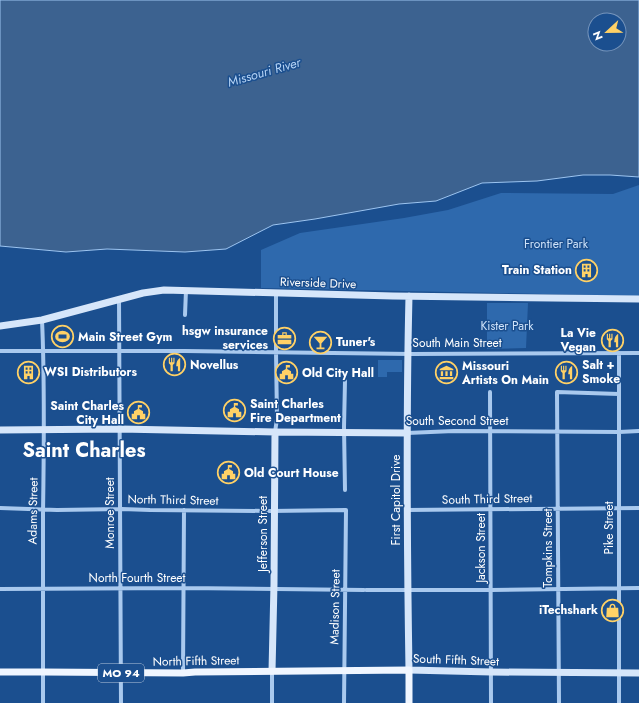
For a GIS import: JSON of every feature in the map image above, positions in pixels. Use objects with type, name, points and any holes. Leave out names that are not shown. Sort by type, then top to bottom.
[{"type":"main road","name":"South Fifth Street","points":[[272,672],[409,670]]},
{"type":"main road","name":"First Capitol Drive","points":[[409,670],[409,703]]},
{"type":"main road","name":"North Fifth Street","points":[[0,672],[272,672]]},
{"type":"street","name":"Riverside Drive","points":[[0,326],[42,320],[153,291],[186,290],[409,296],[639,299]]},
{"type":"street","points":[[185,315],[186,290]]},
{"type":"street","name":"Jefferson Street","points":[[272,703],[276,419],[276,293]]},
{"type":"street","name":"First Capitol Drive","points":[[409,296],[407,433],[409,670]]},
{"type":"street","name":"Monroe Street","points":[[119,299],[121,703]]},
{"type":"street","name":"Adams Street","points":[[42,320],[44,429],[43,703]]},
{"type":"street","name":"South Main Street","points":[[0,351],[408,354],[639,353]]},
{"type":"street","name":"Pike Street","points":[[619,353],[619,703]]},
{"type":"street","points":[[345,381],[345,490]]},
{"type":"street","name":"Jackson Street","points":[[490,392],[491,703]]},
{"type":"street","name":"Tompkins Street","points":[[559,703],[557,392],[619,394]]},
{"type":"street","name":"South Second Street","points":[[0,430],[120,429],[407,433],[558,431],[619,432],[639,430]]},
{"type":"street","name":"North Third Street","points":[[0,508],[275,511]]},
{"type":"street","name":"South Third Street","points":[[407,510],[639,508]]},
{"type":"street","points":[[183,673],[184,510]]},
{"type":"street","name":"Madison Street","points":[[275,511],[346,510],[344,703]]},
{"type":"street","name":"North Fourth Street","points":[[0,589],[184,588],[491,590],[639,588]]},
{"type":"street","name":"South Fifth Street","points":[[409,670],[639,673]]},
{"type":"green space","name":"Frontier Park","points":[[639,185],[639,296],[261,288],[261,250],[300,233],[448,210],[501,193],[613,194]]},
{"type":"green space","name":"Kister Park","points":[[487,303],[528,303],[526,348],[487,349]]},
{"type":"green space","points":[[378,360],[402,360],[402,372],[387,372],[387,377],[378,377]]},
{"type":"water","name":"Missouri River","points":[[0,0],[639,0],[639,177],[583,175],[537,181],[482,183],[436,201],[399,204],[273,225],[226,249],[185,252],[107,249],[66,252],[0,246]]},
{"type":"place","name":"Train Station","points":[[587,270]]},
{"type":"place","name":"Main Street Gym","points":[[63,337]]},
{"type":"place","name":"hsgw insurance services","points":[[284,338]]},
{"type":"place","name":"La Vie Vegan","points":[[612,340]]},
{"type":"place","name":"Tuner's","points":[[321,342]]},
{"type":"place","name":"Novellus","points":[[174,365]]},
{"type":"place","name":"WSI Distributors","points":[[28,372]]},
{"type":"place","name":"Salt + Smoke","points":[[566,372]]},
{"type":"place","name":"Old City Hall","points":[[286,373]]},
{"type":"place","name":"Missouri Artists On Main","points":[[447,373]]},
{"type":"place","name":"Saint Charles Fire Department","points":[[235,411]]},
{"type":"place","name":"Saint Charles City Hall","points":[[139,413]]},
{"type":"place","name":"Old Court House","points":[[229,473]]},
{"type":"place","name":"iTechshark","points":[[613,610]]},
{"type":"district","name":"Saint Charles","points":[[84,450]]}]
